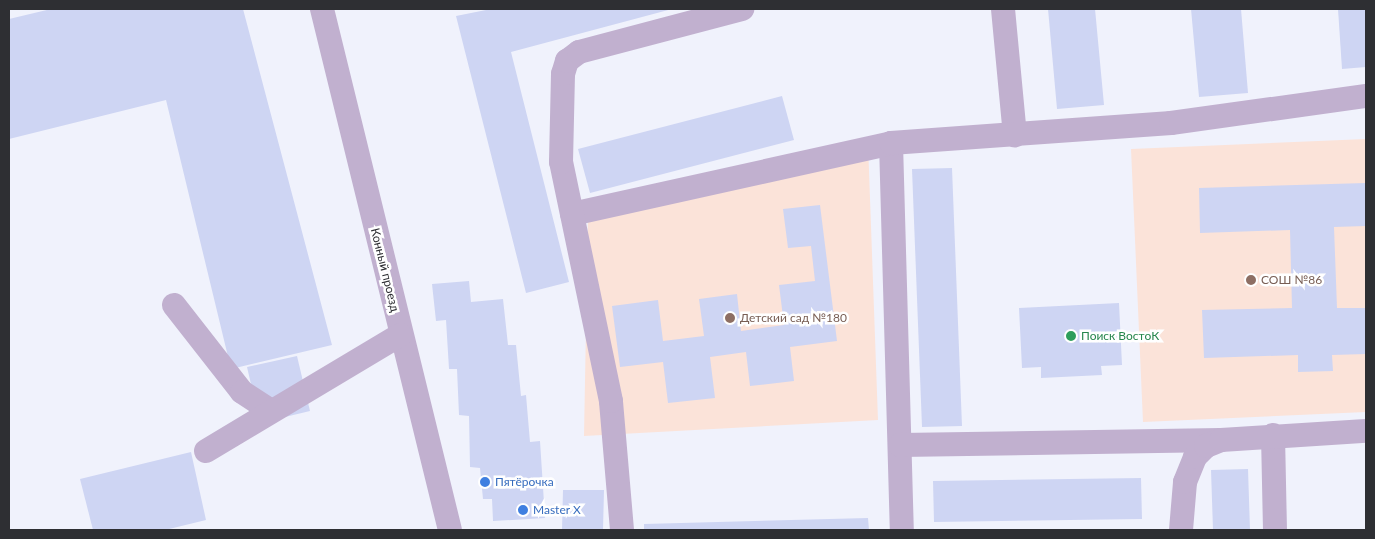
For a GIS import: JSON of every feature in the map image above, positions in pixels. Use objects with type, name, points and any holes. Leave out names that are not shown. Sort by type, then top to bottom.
[{"type":"street","name":"Конный проезд","points":[[322,9],[400,335],[450,530]]},
{"type":"street","points":[[622,530],[611,401],[561,162],[560,92],[567,61],[578,52],[742,9]]},
{"type":"street","points":[[1003,9],[1015,135]]},
{"type":"street","points":[[572,214],[892,143],[1171,123],[1366,96]]},
{"type":"street","points":[[892,143],[902,530]]},
{"type":"street","points":[[174,304],[242,392],[271,411]]},
{"type":"street","points":[[206,451],[400,335]]},
{"type":"street","points":[[900,445],[1221,440],[1273,435],[1366,431]]},
{"type":"street","points":[[1273,435],[1275,530]]},
{"type":"street","points":[[1181,530],[1185,482],[1194,457],[1221,440]]},
{"type":"shaded area","name":"СОШ №86","points":[[1366,139],[1366,412],[1143,422],[1131,149]]},
{"type":"shaded area","name":"Детский сад №180","points":[[868,143],[878,420],[584,436],[588,217]]},
{"type":"building","points":[[51,9],[243,9],[332,345],[231,369],[166,100],[9,139],[9,19]]},
{"type":"building","points":[[491,9],[672,9],[511,52],[569,282],[526,293],[456,16]]},
{"type":"building","points":[[1048,9],[1095,9],[1104,105],[1057,109]]},
{"type":"building","points":[[1191,9],[1241,9],[1248,93],[1199,97]]},
{"type":"building","points":[[1338,9],[1366,9],[1366,67],[1342,69]]},
{"type":"building","points":[[782,96],[794,140],[590,193],[578,149]]},
{"type":"building","points":[[952,168],[962,426],[922,427],[912,169]]},
{"type":"building","points":[[1366,183],[1366,226],[1334,227],[1337,308],[1366,308],[1366,354],[1332,355],[1333,371],[1298,372],[1298,355],[1204,358],[1202,310],[1292,308],[1290,230],[1200,233],[1199,188]]},
{"type":"building","points":[[820,205],[837,341],[790,347],[794,381],[750,386],[746,352],[710,357],[715,398],[668,403],[663,362],[620,367],[612,306],[658,300],[663,341],[704,336],[699,299],[737,294],[741,331],[784,325],[779,285],[815,281],[811,246],[788,248],[783,209]]},
{"type":"building","points":[[469,281],[471,302],[503,299],[508,345],[516,345],[521,396],[526,395],[530,442],[540,441],[545,518],[493,521],[492,499],[483,499],[480,468],[470,467],[469,416],[459,415],[457,369],[449,369],[446,320],[436,321],[432,284]]},
{"type":"building","name":"Поиск ВостоК","points":[[1119,303],[1122,365],[1101,366],[1102,375],[1041,378],[1041,367],[1022,368],[1019,308]]},
{"type":"building","points":[[297,356],[310,411],[260,423],[247,367]]},
{"type":"building","points":[[191,452],[206,520],[165,530],[93,530],[80,479]]},
{"type":"building","points":[[1248,469],[1250,530],[1213,530],[1211,470]]},
{"type":"building","points":[[1141,478],[1142,519],[934,522],[933,481]]},
{"type":"building","points":[[563,490],[604,490],[603,530],[562,530]]},
{"type":"building","points":[[868,518],[869,530],[644,530],[644,524]]},
{"type":"place","name":"СОШ №86","points":[[1251,280]]},
{"type":"place","name":"Детский сад №180","points":[[730,318]]},
{"type":"place","name":"Поиск ВостоК","points":[[1071,336]]},
{"type":"place","name":"Пятёрочка","points":[[485,482]]},
{"type":"place","name":"Master X","points":[[523,510]]}]
